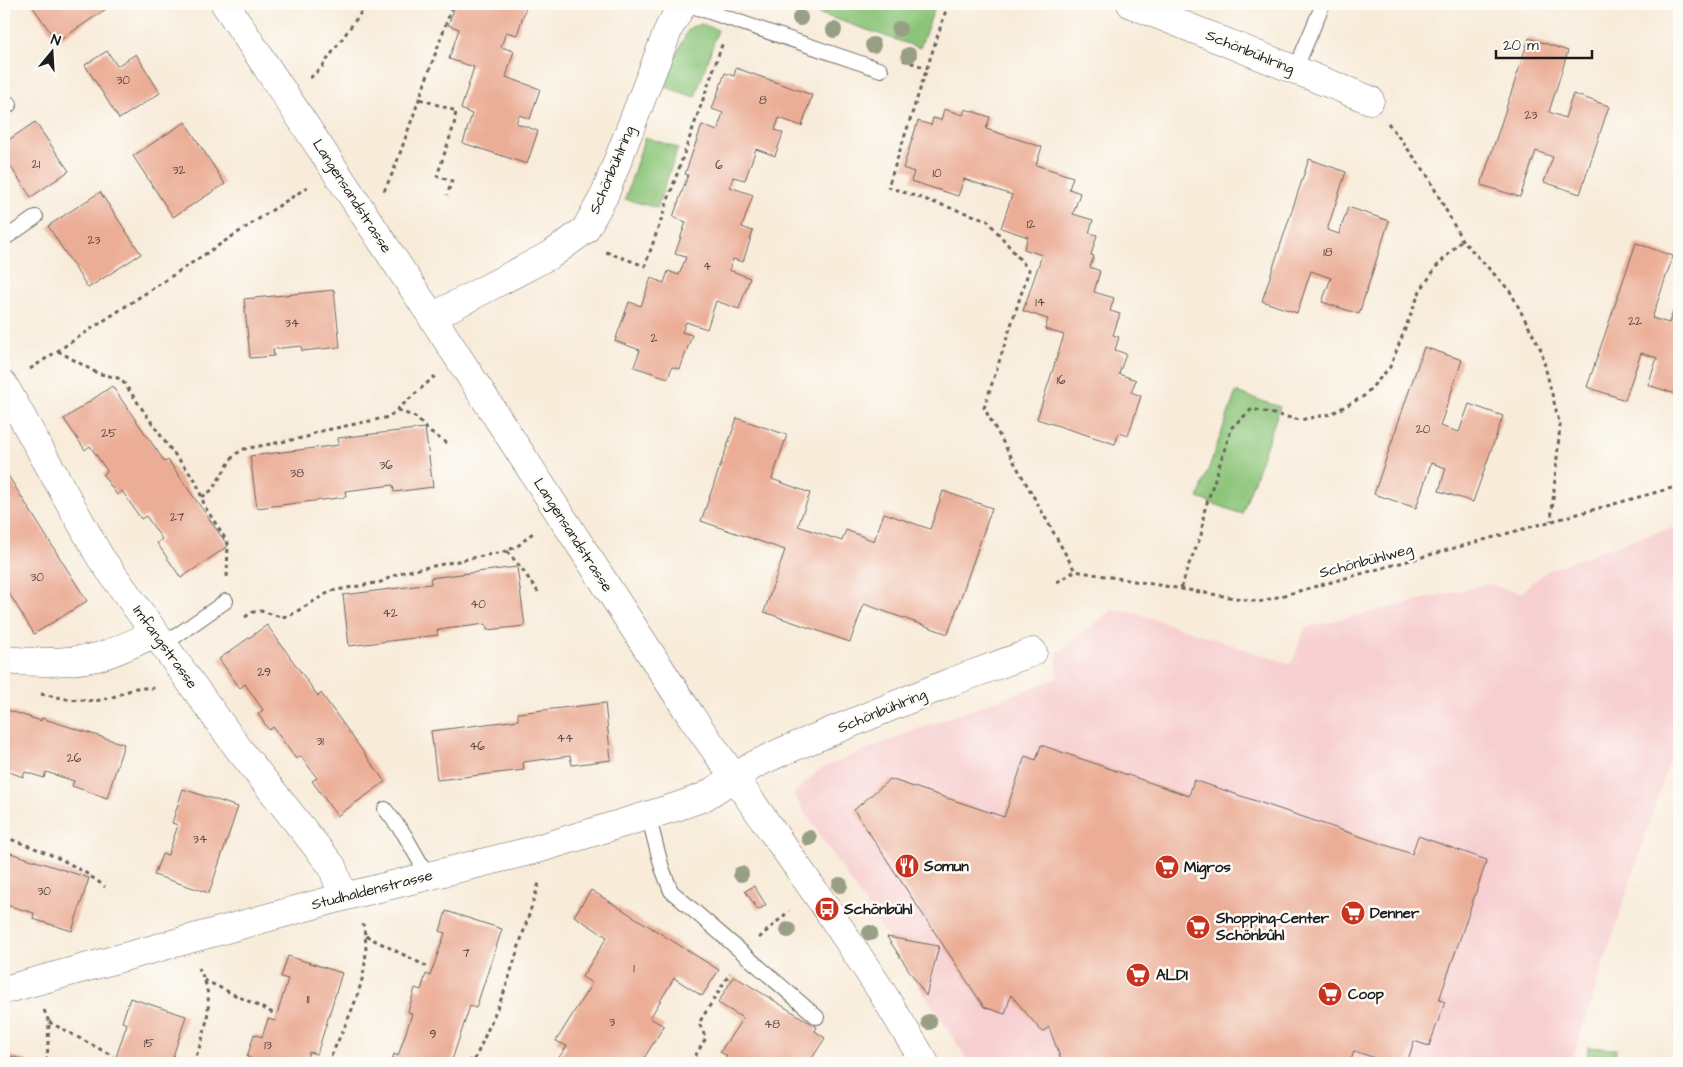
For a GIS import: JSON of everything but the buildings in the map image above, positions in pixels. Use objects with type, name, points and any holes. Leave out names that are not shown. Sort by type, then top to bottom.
[{"type":"street","name":"Langensandstrasse","points":[[225,4],[432,317],[691,716],[827,909],[880,989],[925,1063]]},
{"type":"street","name":"Schönbühlring","points":[[432,317],[552,254],[585,230],[604,196],[669,28],[685,4]]},
{"type":"street","name":"Schönbühlring","points":[[1131,4],[1370,100]]},
{"type":"street","name":"Imfangstrasse","points":[[4,385],[100,557],[238,748],[332,866],[343,897]]},
{"type":"street","points":[[4,660],[63,661],[98,657],[159,639]]},
{"type":"street","name":"Schönbühlring","points":[[735,777],[754,765],[788,750],[951,682],[1033,652]]},
{"type":"street","name":"Studhaldenstrasse","points":[[4,990],[343,897],[534,850],[704,797],[735,777]]},
{"type":"lane","points":[[685,4],[881,70]]},
{"type":"lane","points":[[1295,70],[1323,4]]},
{"type":"lane","points":[[4,239],[36,217]]},
{"type":"lane","points":[[159,639],[226,601]]},
{"type":"lane","points":[[385,809],[404,834],[428,876]]},
{"type":"lane","points":[[648,815],[662,868],[671,891],[817,1017]]},
{"type":"path","points":[[309,79],[322,67],[367,4]]},
{"type":"path","points":[[384,191],[394,170],[453,4]]},
{"type":"path","points":[[948,4],[888,187],[987,220],[1029,270],[984,408],[1075,571],[1057,582]]},
{"type":"path","points":[[602,250],[645,266],[731,20]]},
{"type":"path","points":[[420,99],[456,111],[454,125],[437,176],[452,181],[447,195]]},
{"type":"path","points":[[1370,100],[1426,173],[1462,240],[1510,291],[1541,350],[1560,426],[1551,521]]},
{"type":"path","points":[[4,385],[334,170]]},
{"type":"path","points":[[1181,588],[1189,564],[1202,536],[1204,512],[1232,427],[1252,408],[1300,420],[1330,414],[1364,396],[1390,367],[1420,291],[1437,266],[1462,240]]},
{"type":"path","points":[[58,351],[97,373],[118,378],[124,383],[196,482],[205,507],[228,543],[226,601],[242,620],[253,612],[261,611],[281,618],[289,616],[331,591],[382,582],[399,573],[507,551],[519,545],[559,512]]},
{"type":"path","points":[[202,497],[212,490],[234,455],[244,449],[307,437],[317,432],[389,417],[434,376],[461,362]]},
{"type":"path","points":[[398,410],[415,417],[431,433],[447,443]]},
{"type":"path","name":"Schönbühlweg","points":[[1075,571],[1259,602],[1679,486]]},
{"type":"path","points":[[507,551],[538,592]]},
{"type":"path","points":[[39,694],[67,699],[95,700],[110,698],[136,688],[175,689],[191,683]]},
{"type":"path","points":[[4,837],[36,848],[91,876],[105,887]]},
{"type":"path","points":[[470,1063],[471,1058],[475,1059],[505,990],[541,877]]},
{"type":"path","points":[[768,930],[789,911]]},
{"type":"path","points":[[328,1063],[357,998],[367,944],[364,925]]},
{"type":"path","points":[[365,936],[430,968]]},
{"type":"path","points":[[193,1063],[202,1041],[208,1003],[207,990],[200,968]]},
{"type":"path","points":[[691,1063],[706,1038],[699,1022],[727,977]]},
{"type":"path","points":[[203,979],[273,1013]]},
{"type":"path","points":[[46,1014],[49,1022],[46,1063]]},
{"type":"path","points":[[49,1022],[113,1056]]},
{"type":"shaded area","points":[[1679,526],[1679,733],[1571,1063],[970,1063],[793,794],[818,771],[834,763],[928,725],[1058,678],[1056,658],[1058,652],[1113,609],[1145,616],[1287,663],[1292,663],[1305,628],[1487,584],[1522,593],[1530,584],[1549,570],[1627,541]]},
{"type":"green space","points":[[791,4],[936,4],[920,48]]},
{"type":"green space","points":[[702,24],[718,30],[695,97],[662,86],[687,32],[691,27]]},
{"type":"green space","points":[[645,137],[678,148],[657,208],[625,199]]},
{"type":"green space","points":[[1236,392],[1280,407],[1242,514],[1198,498]]},
{"type":"green space","points":[[1588,1047],[1616,1049],[1615,1063],[1587,1063]]},
{"type":"place","name":"Somun","points":[[907,866]]},
{"type":"place","name":"Migros","points":[[1167,867]]},
{"type":"place","name":"Schönbühl","points":[[827,909]]},
{"type":"place","name":"Denner","points":[[1353,913]]},
{"type":"place","name":"Shopping-Center Schönbühl","points":[[1198,927]]},
{"type":"place","name":"ALDI","points":[[1138,975]]},
{"type":"place","name":"Coop","points":[[1330,994]]}]
